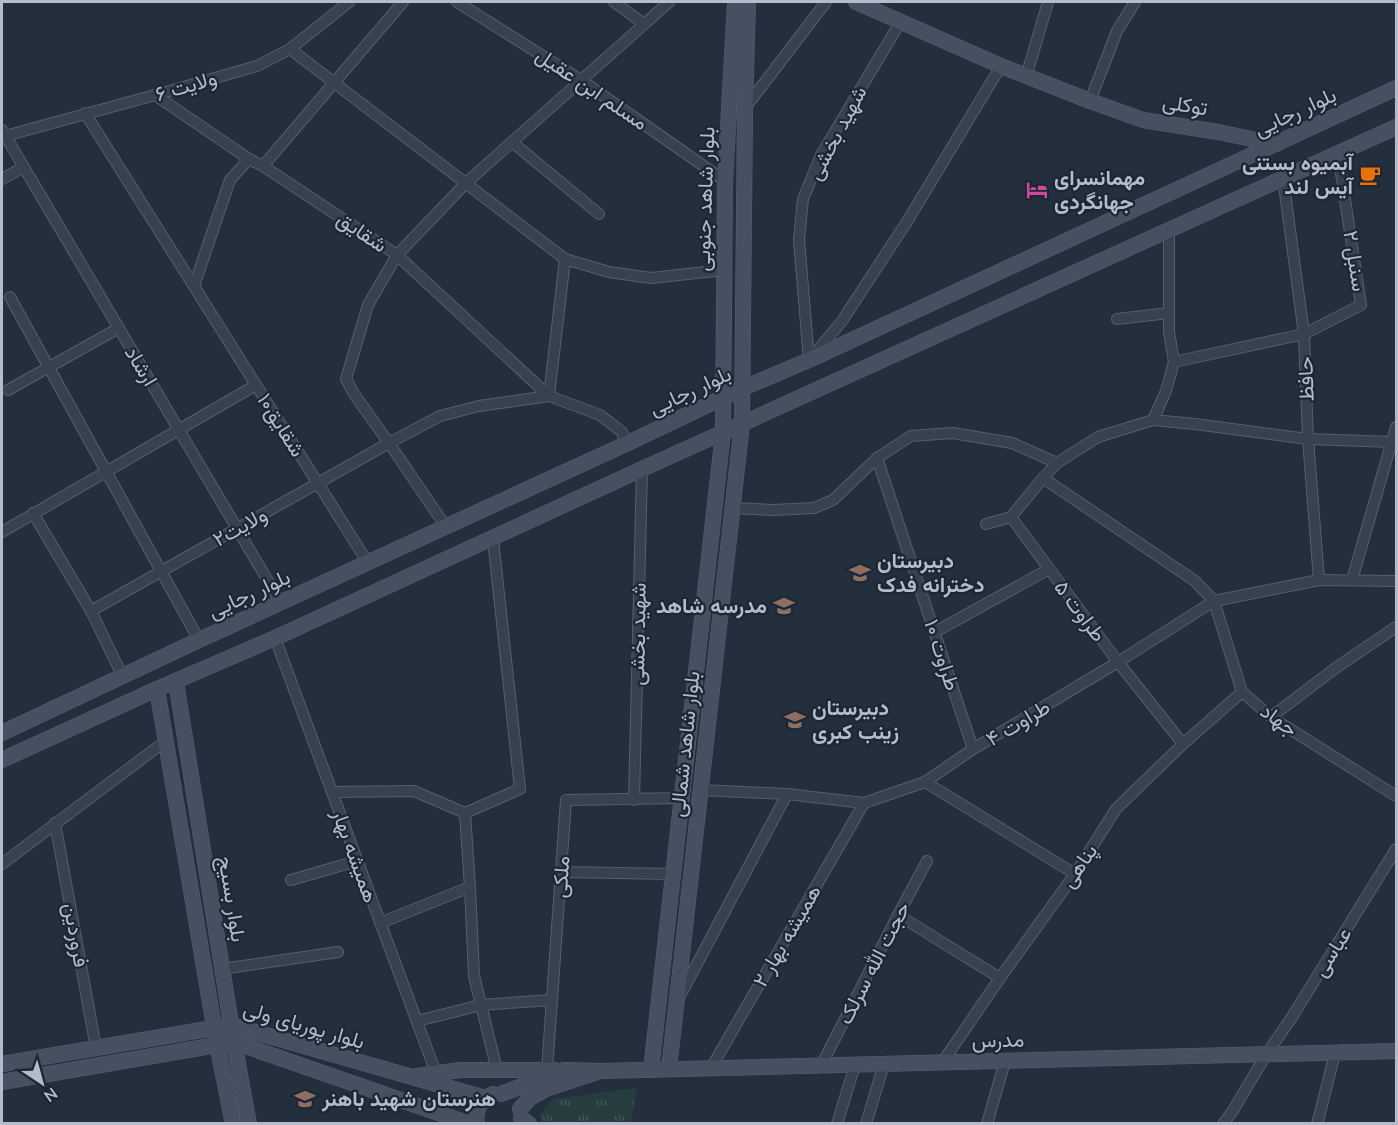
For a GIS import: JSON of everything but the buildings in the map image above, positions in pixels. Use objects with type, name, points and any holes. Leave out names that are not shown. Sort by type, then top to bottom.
[{"type":"main road","name":"بلوار شاهد جنوبی","points":[[723,433],[725,181],[735,2]]},
{"type":"main road","name":"بلوار شاهد جنوبی","points":[[742,424],[744,108],[748,2]]},
{"type":"main road","name":"توکلی","points":[[858,2],[1026,77],[1143,120],[1276,144]]},
{"type":"main road","name":"بلوار رجایی","points":[[2,733],[742,388],[809,360],[1396,88]]},
{"type":"main road","points":[[2,760],[1396,127]]},
{"type":"main road","name":"بلوار شاهد شمالی","points":[[669,1069],[742,424]]},
{"type":"main road","name":"بلوار شاهد شمالی","points":[[651,1070],[723,433]]},
{"type":"main road","name":"بلوار بسیج","points":[[176,682],[249,1124]]},
{"type":"main road","name":"بلوار بسیج","points":[[157,689],[217,1044],[233,1124]]},
{"type":"main road","name":"بلوار پوریای ولی","points":[[2,1064],[231,1025],[485,1098]]},
{"type":"main road","name":"بلوار پوریای ولی","points":[[2,1082],[234,1042],[470,1124]]},
{"type":"main road","name":"مدرس","points":[[485,1098],[564,1070],[651,1070],[1396,1052]]},
{"type":"main road","points":[[411,1077],[460,1070],[564,1070]]},
{"type":"main road","name":"مدرس","points":[[523,1118],[530,1098],[546,1089],[601,1071]]},
{"type":"main road","points":[[501,1094],[509,1096],[516,1102],[523,1118]]},
{"type":"main road","points":[[477,1124],[476,1111],[485,1098]]},
{"type":"street","name":"ولایت ۶","points":[[3,133],[85,114],[257,66],[290,49],[349,2]]},
{"type":"street","points":[[263,166],[403,2]]},
{"type":"street","name":"مسلم ابن عقیل","points":[[457,2],[581,80],[725,181]]},
{"type":"street","points":[[614,2],[644,24]]},
{"type":"street","points":[[446,527],[346,379],[368,305],[397,255],[466,183],[669,2]]},
{"type":"street","points":[[744,108],[825,2]]},
{"type":"street","points":[[1026,77],[1048,2]]},
{"type":"street","points":[[1090,101],[1117,31],[1135,2]]},
{"type":"street","name":"شهید بخشی","points":[[809,360],[799,240],[803,199],[822,154],[901,21]]},
{"type":"street","points":[[290,49],[565,259],[609,272],[651,278],[724,270]]},
{"type":"street","points":[[809,360],[842,321],[902,230],[1001,66]]},
{"type":"street","name":"شقایق","points":[[155,95],[397,255],[549,396]]},
{"type":"street","name":"شقایق۱۰","points":[[85,114],[368,563]]},
{"type":"street","name":"ارشاد","points":[[3,133],[281,603]]},
{"type":"street","points":[[512,142],[599,214]]},
{"type":"street","name":"سنبل ۲","points":[[1304,334],[1361,305],[1338,153]]},
{"type":"street","points":[[194,286],[230,180],[249,159]]},
{"type":"street","points":[[2,179],[24,167]]},
{"type":"street","name":"حافظ","points":[[1283,178],[1304,334],[1308,439],[1319,580]]},
{"type":"street","points":[[1153,420],[1166,391],[1174,362],[1169,332],[1169,230]]},
{"type":"street","points":[[565,259],[549,396],[600,415],[622,432],[626,444]]},
{"type":"street","points":[[10,297],[200,640]]},
{"type":"street","points":[[1117,319],[1169,314]]},
{"type":"street","points":[[8,390],[118,328]]},
{"type":"street","points":[[1174,362],[1304,334]]},
{"type":"street","points":[[2,532],[256,385]]},
{"type":"street","name":"ولایت۲","points":[[92,611],[389,443],[440,417],[479,406],[549,396]]},
{"type":"street","points":[[986,524],[1011,517],[1057,464],[1098,437],[1153,420],[1308,439],[1392,442]]},
{"type":"street","points":[[1352,580],[1396,427]]},
{"type":"street","points":[[733,508],[773,510],[814,508],[833,500],[877,458],[911,436],[953,433],[1012,443],[1057,464]]},
{"type":"street","name":"طراوت ۱۰","points":[[877,458],[973,750]]},
{"type":"street","name":"شهید بخشی","points":[[634,800],[642,469]]},
{"type":"street","points":[[1043,478],[1195,581],[1214,601]]},
{"type":"street","points":[[33,513],[92,611],[123,677]]},
{"type":"street","name":"طراوت ۵","points":[[1011,517],[1182,744]]},
{"type":"street","points":[[332,792],[414,791],[465,813],[520,789],[493,539]]},
{"type":"street","points":[[935,632],[1049,569]]},
{"type":"street","name":"طراوت ۴","points":[[701,790],[787,794],[864,803],[925,782],[1214,601],[1319,580],[1396,581]]},
{"type":"street","name":"جهاد","points":[[1214,601],[1242,692],[1271,717],[1396,796]]},
{"type":"street","points":[[1271,717],[1337,667],[1396,627]]},
{"type":"street","name":"همیشه بهار","points":[[275,638],[436,1073]]},
{"type":"street","name":"پناهی","points":[[942,1063],[1075,874],[1116,809],[1182,744],[1242,692]]},
{"type":"street","points":[[2,864],[167,740]]},
{"type":"street","points":[[925,782],[1075,874]]},
{"type":"street","points":[[677,1002],[787,794]]},
{"type":"street","name":"ملکی","points":[[548,1070],[566,800],[682,798]]},
{"type":"street","name":"همیشه بهار ۲","points":[[711,1068],[864,803]]},
{"type":"street","points":[[465,813],[474,976],[497,1070]]},
{"type":"street","name":"فروردین","points":[[55,823],[96,1048]]},
{"type":"street","name":"عباسی","points":[[1223,1124],[1396,849]]},
{"type":"street","points":[[291,880],[357,861]]},
{"type":"street","name":"حجت الله سرلک","points":[[821,1066],[897,915],[927,861]]},
{"type":"street","points":[[561,872],[673,874]]},
{"type":"street","points":[[380,923],[470,887]]},
{"type":"street","points":[[897,915],[1000,978]]},
{"type":"street","points":[[222,969],[338,951]]},
{"type":"street","points":[[417,1021],[481,1005],[552,1000]]},
{"type":"street","points":[[1317,1124],[1335,1053]]},
{"type":"street","points":[[987,1124],[1005,1061]]},
{"type":"street","points":[[866,1124],[884,1064]]},
{"type":"street","points":[[837,1124],[855,1065]]},
{"type":"green space","points":[[637,1088],[631,1123],[542,1123],[540,1115],[553,1099]]},
{"type":"place","name":"آبمیوه بستنی آیس لند","points":[[1370,175]]},
{"type":"place","name":"مهمانسرای جهانگردی","points":[[1037,190]]},
{"type":"place","name":"دبیرستان دخترانه فدک","points":[[860,573]]},
{"type":"place","name":"مدرسه شاهد","points":[[784,606]]},
{"type":"place","name":"دبیرستان زینب کبری","points":[[795,720]]},
{"type":"place","name":"هنرستان شهید باهنر","points":[[305,1099]]}]
